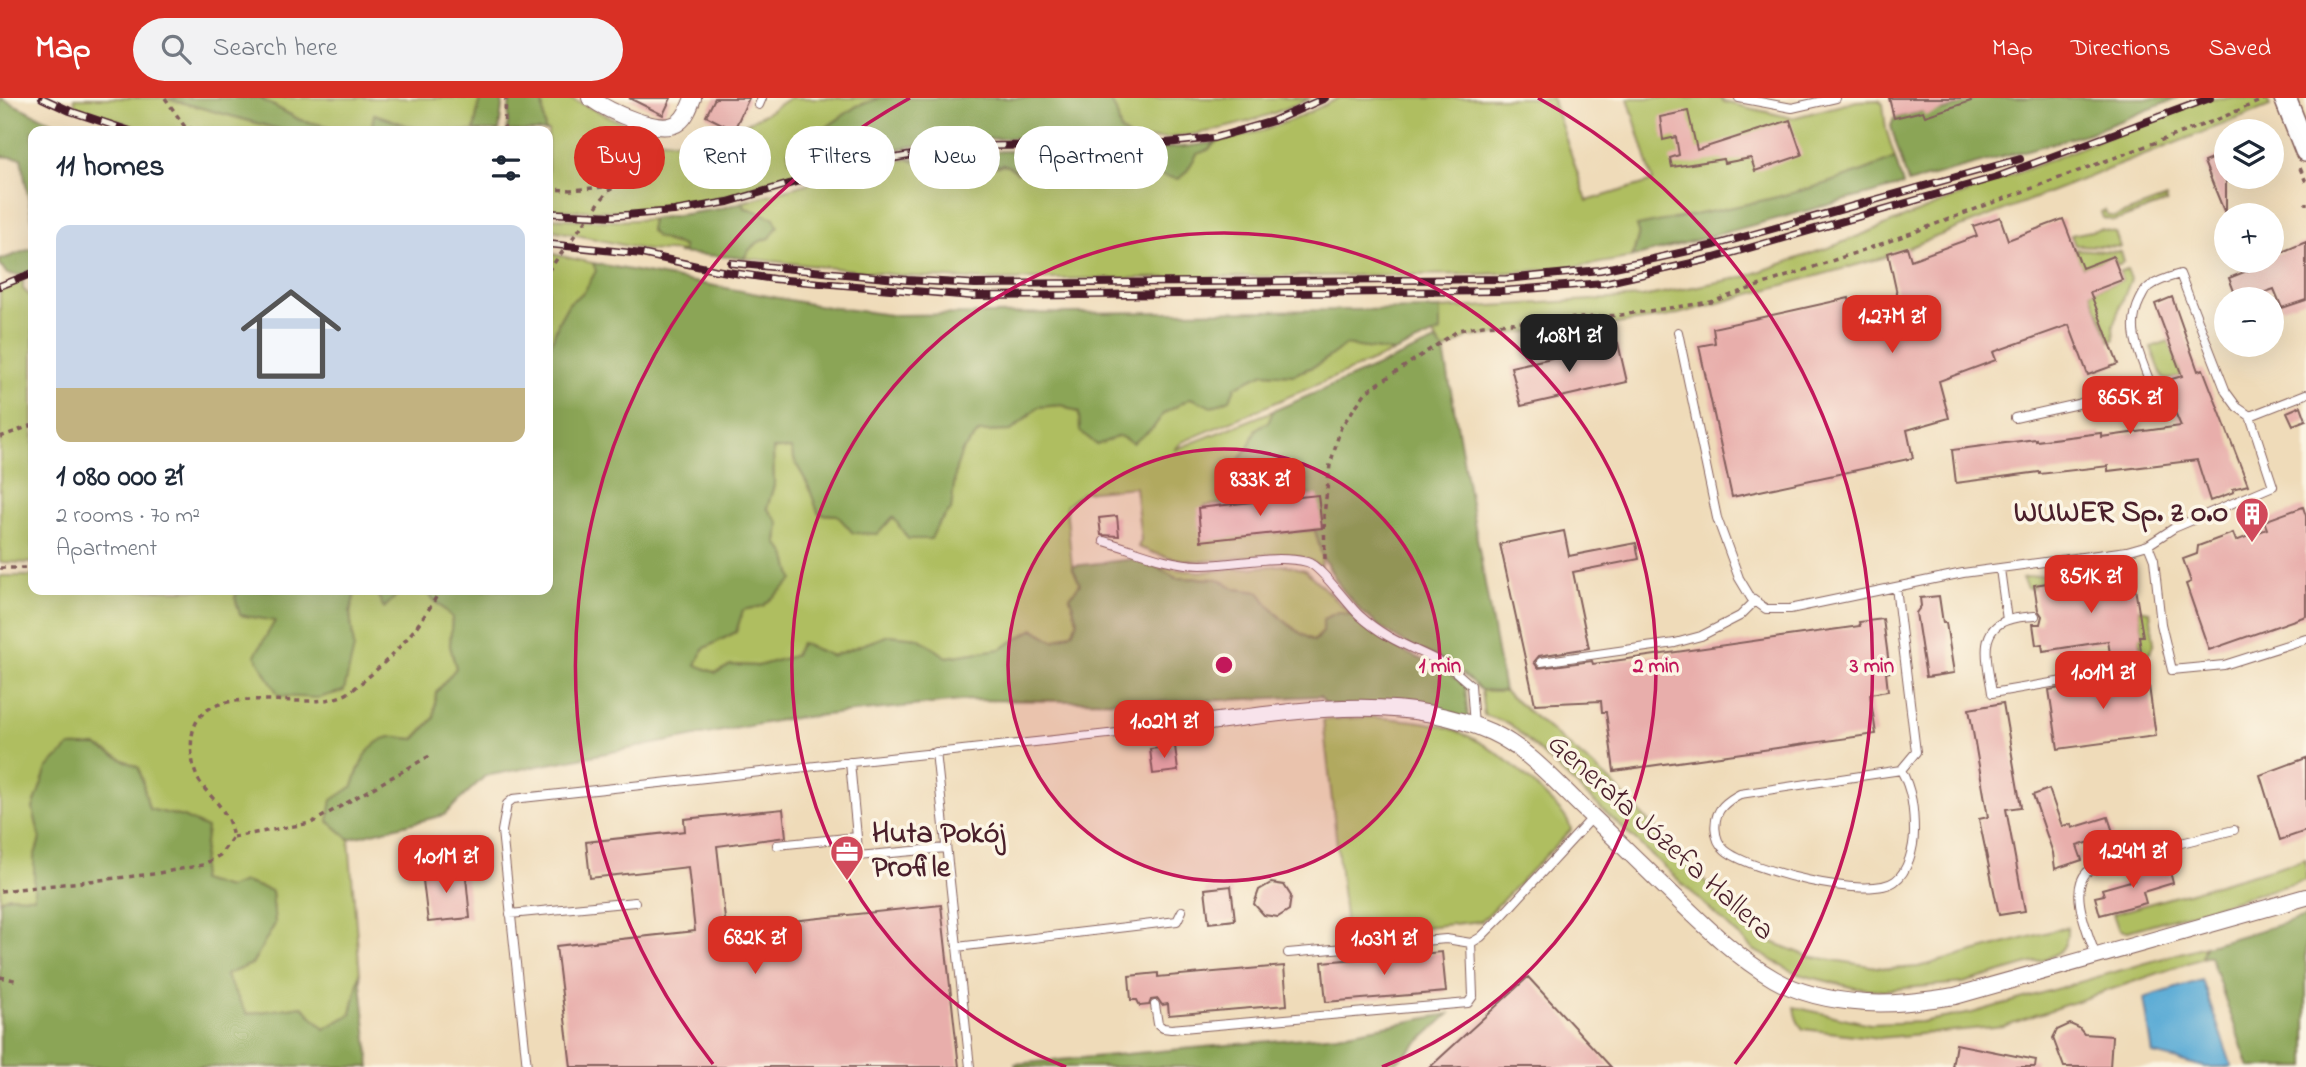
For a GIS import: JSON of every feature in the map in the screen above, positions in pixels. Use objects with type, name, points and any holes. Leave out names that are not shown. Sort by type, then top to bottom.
[{"type":"street","points":[[590,98],[656,126]]},
{"type":"street","points":[[623,114],[630,98]]},
{"type":"street","points":[[665,128],[681,121],[693,98]]},
{"type":"street","points":[[2284,98],[2306,151]]},
{"type":"street","name":"Generała Józefa Hallera","points":[[1172,727],[1299,712],[1371,708],[1447,717],[1493,733],[1527,756],[1708,929],[1749,963],[1776,980],[1805,992],[1866,1003],[1904,1003],[1955,996],[2306,897]]},
{"type":"lane","points":[[1739,98],[1792,108],[1836,98]]},
{"type":"lane","points":[[1678,332],[1717,518],[1739,578],[1755,601],[1766,609],[1790,609],[1963,573],[2117,552],[2148,545],[2175,528],[2273,486],[2250,416],[2236,407],[2226,392],[2180,274],[2152,284],[2145,290],[2136,308],[2134,338],[2149,380],[2078,404],[2015,418]]},
{"type":"lane","points":[[2250,416],[2306,394]]},
{"type":"lane","points":[[1104,541],[1166,562],[1201,565],[1289,559],[1311,563],[1358,614],[1380,632],[1404,647],[1448,666],[1471,685],[1474,726]]},
{"type":"lane","points":[[2148,545],[2154,559],[2161,624],[2172,670],[2224,666],[2306,639]]},
{"type":"lane","points":[[2000,569],[2007,620]]},
{"type":"lane","points":[[1896,587],[1916,752],[1901,770],[1740,793],[1721,808],[1716,821],[1716,835],[1726,851],[1771,871],[1845,887],[1875,888],[1895,881],[1906,866],[1914,842],[1910,786],[1901,770]]},
{"type":"lane","points":[[1541,662],[1675,643],[1701,636],[1740,615],[1755,601]]},
{"type":"lane","points":[[2035,615],[2007,620],[1991,632],[1986,648],[1993,693],[2116,672],[2142,663]]},
{"type":"lane","points":[[527,1067],[502,831],[507,804],[513,799],[1172,727]]},
{"type":"lane","points":[[936,752],[970,1067]]},
{"type":"lane","points":[[850,762],[858,856],[946,848]]},
{"type":"lane","points":[[1288,953],[1446,939],[1471,943],[1501,917],[1593,817]]},
{"type":"lane","points":[[2096,957],[2078,896],[2081,877],[2087,872],[2169,846],[2234,830]]},
{"type":"lane","points":[[777,845],[857,837]]},
{"type":"lane","points":[[510,914],[635,902]]},
{"type":"lane","points":[[957,947],[1177,921],[1182,911]]},
{"type":"lane","points":[[1154,1005],[1158,1024],[1171,1029],[1468,1003],[1474,996],[1471,943]]},
{"type":"path","points":[[164,98],[184,126]]},
{"type":"path","points":[[504,126],[506,98]]},
{"type":"path","points":[[1326,578],[1324,516],[1330,465],[1341,427],[1366,392],[1459,330],[1483,325],[1621,315],[1711,302],[1887,242],[2267,98]]},
{"type":"path","points":[[553,189],[582,189]]},
{"type":"path","points":[[553,264],[612,189]]},
{"type":"path","points":[[0,437],[28,427]]},
{"type":"path","points":[[0,568],[28,568]]},
{"type":"path","points":[[233,837],[227,818],[199,785],[193,764],[191,738],[200,719],[219,702],[319,702],[345,695],[371,675],[407,640],[428,613],[437,595]]},
{"type":"path","points":[[0,891],[153,874],[203,865],[220,855],[233,837],[311,823],[433,754]]},
{"type":"path","points":[[0,977],[19,981]]},
{"type":"green space","points":[[0,98],[60,126],[28,126],[28,196],[21,158],[0,156]]},
{"type":"green space","points":[[74,98],[165,98],[268,126],[135,126],[76,107]]},
{"type":"green space","points":[[165,98],[259,98],[300,120],[326,126],[268,126]]},
{"type":"green space","points":[[259,98],[480,98],[475,126],[409,126],[375,114],[372,126],[326,126],[300,120]]},
{"type":"green space","points":[[480,98],[503,98],[500,126],[475,126]]},
{"type":"green space","points":[[510,98],[542,98],[545,126],[507,126]]},
{"type":"green space","points":[[542,98],[569,98],[629,126],[574,126],[574,189],[665,189],[665,140],[679,142],[679,189],[752,189],[695,203],[622,211],[553,210],[553,126],[545,126]]},
{"type":"green space","points":[[789,98],[881,98],[857,106],[828,126],[785,126],[785,179],[771,183],[771,126],[742,126]]},
{"type":"green space","points":[[881,98],[1107,98],[1115,109],[1120,126],[1014,126],[1014,138],[1000,139],[1000,126],[909,126],[909,147],[895,149],[895,126],[828,126],[857,106]]},
{"type":"green space","points":[[1107,98],[1311,98],[1246,122],[1179,137],[1168,138],[1168,126],[1119,126]]},
{"type":"green space","points":[[1339,98],[1552,98],[1587,201],[1653,181],[1628,98],[1721,98],[1724,102],[1792,118],[1857,101],[1879,100],[1883,104],[1886,129],[1895,158],[1801,191],[1637,227],[1639,232],[1632,257],[1540,270],[1484,274],[986,280],[906,276],[744,258],[755,245],[770,238],[774,218],[745,208],[743,202],[789,189],[895,189],[895,162],[909,159],[909,189],[1000,189],[1000,166],[1007,166],[1014,170],[1014,189],[1168,189],[1168,173],[1187,171],[1197,154],[1208,150],[1216,142],[1265,130]]},
{"type":"green space","points":[[1976,98],[2178,98],[2089,133],[1908,183],[1891,126],[1894,118],[1923,111],[1945,111]]},
{"type":"green space","points":[[2206,98],[2266,98],[2270,106],[2237,119],[2214,119],[2214,128],[1882,258],[1671,316],[1602,326],[1469,337],[1444,351],[1433,335],[1440,332],[1440,309],[1642,297],[1744,277],[1836,245]]},
{"type":"green space","points":[[374,114],[409,126],[372,126]]},
{"type":"green space","points":[[1216,142],[1208,150],[1197,154],[1179,179],[1168,177],[1168,148]]},
{"type":"green space","points":[[1000,151],[1014,151],[1014,169],[1000,165]]},
{"type":"green space","points":[[1895,158],[1903,185],[1633,257],[1639,232],[1637,226],[1801,191]]},
{"type":"green space","points":[[2166,198],[2167,202],[2115,221],[2103,218],[2101,212],[2105,210],[2107,215],[2115,217]]},
{"type":"green space","points":[[743,202],[745,208],[774,218],[778,226],[770,238],[755,245],[744,258],[677,253],[684,252],[683,246],[656,237],[650,231],[652,219],[719,209]]},
{"type":"green space","points":[[553,218],[616,221],[652,219],[650,231],[669,243],[683,246],[685,252],[646,250],[553,230]]},
{"type":"green space","points":[[2101,229],[2115,232],[2120,247],[2075,245],[2071,235]]},
{"type":"green space","points":[[2074,249],[2121,252],[2124,262],[2117,265],[2113,256],[2082,268]]},
{"type":"green space","points":[[28,250],[28,272],[20,275],[7,274],[0,260]]},
{"type":"green space","points":[[553,254],[593,263],[597,271],[584,292],[569,303],[553,338]]},
{"type":"green space","points":[[593,263],[821,306],[891,315],[1440,309],[1440,332],[1394,352],[1345,345],[1319,364],[1293,375],[1264,373],[1236,386],[1230,399],[1212,407],[1191,398],[1163,414],[1153,428],[1133,443],[1119,436],[1097,445],[1080,431],[1079,413],[1063,405],[1038,407],[1011,431],[979,432],[962,451],[956,468],[951,510],[938,524],[931,539],[908,539],[893,517],[878,534],[853,533],[837,515],[819,514],[791,449],[773,449],[774,485],[767,508],[779,523],[777,543],[786,554],[793,580],[763,606],[743,610],[736,632],[703,649],[696,665],[716,673],[731,665],[758,666],[794,656],[801,643],[832,656],[889,635],[918,638],[947,657],[1000,649],[1034,629],[1054,641],[1073,632],[1077,620],[1070,597],[1080,584],[1072,566],[1134,559],[1176,578],[1219,579],[1236,589],[1259,592],[1283,620],[1314,641],[1323,632],[1323,619],[1338,612],[1353,616],[1400,650],[1445,670],[1465,686],[1468,719],[1326,704],[1320,696],[1172,702],[970,700],[786,719],[485,776],[444,815],[349,839],[328,821],[332,800],[353,786],[366,755],[377,743],[392,737],[415,739],[434,718],[436,693],[456,668],[450,646],[452,617],[429,595],[553,595],[553,338],[569,303],[584,292],[596,271]]},
{"type":"green space","points":[[2127,269],[2131,279],[2113,325],[2114,340],[2110,341],[2090,292],[2122,280],[2119,272]]},
{"type":"green space","points":[[23,280],[23,289],[28,294],[28,563],[0,562],[0,290]]},
{"type":"green space","points":[[1436,341],[1444,351],[1504,691],[1481,690],[1450,663],[1405,643],[1360,610],[1341,588],[1322,556],[1315,530],[1312,495],[1242,502],[1231,489],[1235,465],[1249,446],[1256,429],[1269,421],[1273,411]]},
{"type":"green space","points":[[2169,341],[2182,376],[2167,380],[2163,378],[2151,347]]},
{"type":"green space","points":[[1345,345],[1394,352],[1182,442],[1174,450],[1273,411],[1269,421],[1256,429],[1249,446],[1235,465],[1231,489],[1242,502],[1205,506],[1208,539],[1315,530],[1322,556],[1321,567],[1308,560],[1279,554],[1215,561],[1184,560],[1161,555],[1138,547],[1141,540],[1135,487],[1083,492],[1066,506],[1072,566],[1080,584],[1070,597],[1077,620],[1073,632],[1054,641],[1034,629],[1000,649],[947,657],[918,638],[889,635],[832,656],[801,643],[794,656],[758,666],[731,665],[716,673],[695,665],[703,649],[736,632],[743,609],[779,591],[793,580],[786,554],[777,543],[779,523],[767,508],[774,485],[773,448],[791,449],[819,514],[893,517],[938,524],[951,510],[956,468],[962,450],[979,432],[1011,431],[1038,407],[1063,405],[1120,436],[1153,428],[1163,414],[1191,398],[1236,386],[1264,373],[1293,375],[1319,364]]},
{"type":"green space","points":[[2123,564],[2132,570],[2034,585],[2034,588],[2027,588],[2022,578]]},
{"type":"green space","points":[[1286,565],[1305,570],[1353,616],[1338,612],[1314,641],[1283,620],[1259,592],[1236,589],[1219,579],[1176,578],[1156,567],[1200,572]]},
{"type":"green space","points":[[0,576],[28,576],[28,595],[236,595],[235,597],[276,621],[354,648],[350,613],[354,595],[429,595],[452,617],[450,646],[456,668],[436,693],[434,718],[414,739],[390,737],[359,768],[353,786],[328,821],[349,839],[360,974],[351,1014],[324,1029],[302,1006],[247,1014],[225,975],[252,964],[275,924],[272,891],[244,882],[228,888],[200,880],[183,817],[149,809],[139,768],[33,808],[40,839],[34,858],[34,898],[9,896],[0,900]]},
{"type":"green space","points":[[354,595],[350,613],[354,648],[344,691],[318,698],[279,696],[255,655],[275,621],[240,615],[235,597]]},
{"type":"green space","points":[[378,595],[397,595],[384,608]]},
{"type":"green space","points":[[2138,609],[2150,611],[2154,642],[2150,653],[2142,655],[2139,636],[2143,635]]},
{"type":"green space","points":[[1481,690],[1504,691],[1607,778],[1741,919],[1767,940],[1808,956],[1889,969],[1918,967],[2067,927],[2067,939],[2057,954],[2046,959],[1963,983],[1883,990],[1855,988],[1798,974],[1755,951],[1510,724],[1484,715]]},
{"type":"green space","points":[[1371,717],[1433,724],[1471,737],[1523,774],[1567,820],[1571,830],[1482,921],[1347,935],[1323,720]]},
{"type":"green space","points":[[70,746],[97,746],[139,768],[149,809],[183,817],[207,828],[200,880],[228,888],[244,882],[272,891],[275,924],[252,964],[225,975],[247,1014],[302,1006],[324,1029],[351,1014],[360,974],[370,1067],[0,1067],[0,900],[9,896],[34,897],[34,858],[40,839],[33,808],[47,768]]},
{"type":"green space","points":[[2306,859],[2306,880],[2128,931],[2118,928],[2113,914]]},
{"type":"green space","points":[[2306,917],[2306,1067],[2249,1067],[2210,956],[2202,956],[2205,946]]},
{"type":"green space","points":[[2205,946],[2203,951],[2209,956],[2004,1026],[1879,1038],[1803,1029],[1794,1010],[1794,1007],[1870,1024],[1921,1022],[1972,1013]]},
{"type":"green space","points":[[1449,1014],[1391,1067],[1016,1067],[1015,1064],[1337,1035]]},
{"type":"water","points":[[2202,980],[2232,1067],[2205,1067],[2153,1054],[2144,998]]},
{"type":"building","points":[[629,98],[671,98],[663,115]]},
{"type":"building","points":[[715,98],[749,98],[736,126],[726,126],[706,116]]},
{"type":"building","points":[[1889,98],[1970,98],[1971,101],[1925,116],[1923,111],[1894,118]]},
{"type":"building","points":[[1688,111],[1697,150],[1790,120],[1802,155],[1755,171],[1751,158],[1724,163],[1723,159],[1672,167],[1670,158],[1679,155],[1676,137],[1663,140],[1660,117]]},
{"type":"building","points":[[2214,158],[2214,187],[2204,162]]},
{"type":"building","points":[[2215,189],[2226,189],[2226,203],[2221,203]]},
{"type":"building","points":[[2000,217],[2008,240],[2063,219],[2082,268],[2113,256],[2122,280],[2090,292],[2118,364],[2088,375],[2069,325],[1993,352],[1996,360],[1939,381],[1949,418],[1907,430],[1913,458],[1732,497],[1699,346],[1715,343],[1713,328],[1849,298],[1852,313],[1899,303],[1888,253],[1907,247],[1911,260],[1977,236],[1973,226]]},
{"type":"building","points":[[2306,242],[2306,300],[2284,307],[2284,287],[2232,287],[2229,278],[2242,273],[2284,273],[2284,251]]},
{"type":"building","points":[[2172,297],[2198,371],[2203,369],[2248,485],[2233,489],[2234,492],[2210,501],[2197,460],[2108,471],[2108,466],[2040,472],[1956,483],[1952,450],[2101,433],[2101,437],[2181,426],[2162,382],[2182,376],[2155,304]]},
{"type":"building","points":[[1618,343],[1627,382],[1521,406],[1511,367]]},
{"type":"building","points":[[2301,406],[2306,420],[2293,425],[2287,412]]},
{"type":"building","points":[[1318,495],[1322,528],[1201,541],[1198,508]]},
{"type":"building","points":[[2303,507],[2306,516],[2306,616],[2209,650],[2186,584],[2191,582],[2183,559],[2197,554],[2198,546],[2233,533],[2236,541],[2267,529],[2264,521]]},
{"type":"building","points":[[1117,516],[1119,536],[1101,535],[1099,518]]},
{"type":"building","points":[[1564,531],[1569,556],[1636,543],[1639,559],[1573,572],[1589,648],[1539,656],[1534,662],[1538,668],[1592,661],[1593,664],[1860,626],[1859,622],[1883,619],[1890,672],[1886,673],[1888,691],[1870,694],[1876,734],[1614,771],[1606,712],[1602,712],[1601,701],[1535,704],[1500,544]]},
{"type":"building","points":[[2132,570],[2143,636],[2139,636],[2142,657],[2112,666],[2108,641],[2043,651],[2042,644],[2036,645],[2033,624],[2040,624],[2042,616],[2038,610],[2034,585]]},
{"type":"building","points":[[1939,596],[1954,673],[1926,677],[1916,613],[1921,606],[1920,598]]},
{"type":"building","points":[[2144,669],[2147,672],[2156,736],[2058,749],[2049,690],[2117,678]]},
{"type":"building","points":[[2003,703],[2021,807],[2006,809],[2025,911],[1999,915],[1979,819],[1988,817],[1969,709]]},
{"type":"building","points":[[1175,746],[1178,771],[1153,774],[1150,749]]},
{"type":"building","points":[[2306,758],[2306,831],[2280,840],[2260,775]]},
{"type":"building","points":[[2049,789],[2062,826],[2071,824],[2072,828],[2108,817],[2114,835],[2077,846],[2082,860],[2055,869],[2053,853],[2033,795]]},
{"type":"building","points":[[783,809],[786,837],[717,846],[726,928],[941,905],[959,1067],[571,1067],[556,946],[695,931],[688,867],[590,878],[586,842],[685,831],[684,819]]},
{"type":"building","points":[[2168,864],[2173,883],[2143,892],[2146,903],[2100,915],[2095,897],[2104,895],[2102,889],[2134,880],[2132,875]]},
{"type":"building","points":[[465,867],[470,918],[428,922],[422,872]]},
{"type":"building","points":[[1271,883],[1284,885],[1291,896],[1289,910],[1278,917],[1264,915],[1254,904],[1259,890]]},
{"type":"building","points":[[1231,886],[1235,920],[1209,923],[1205,889]]},
{"type":"building","points":[[1442,952],[1446,992],[1326,1002],[1322,962]]},
{"type":"building","points":[[1284,966],[1287,1005],[1169,1015],[1168,1004],[1162,1005],[1158,999],[1151,1000],[1149,1005],[1140,1006],[1137,1000],[1131,1000],[1129,976],[1158,973],[1158,977]]},
{"type":"building","points":[[1528,977],[1611,1067],[1430,1067]]},
{"type":"building","points":[[2070,1024],[2084,1034],[2112,1036],[2110,1067],[2064,1067],[2053,1038],[2057,1030]]},
{"type":"building","points":[[1956,1044],[2036,1060],[2035,1067],[1952,1067]]},
{"type":"railway","points":[[42,98],[70,111],[115,126]]},
{"type":"railway","points":[[553,213],[614,216],[674,211],[728,202],[850,166],[935,151],[988,146],[1156,144],[1214,138],[1273,121],[1325,98]]},
{"type":"railway","points":[[553,245],[642,254],[715,270],[774,279],[972,296],[1501,291],[1604,283],[1714,258],[1997,177],[2210,98]]},
{"type":"railway","points":[[731,263],[975,284],[1506,279],[1600,270],[1715,245],[2020,159]]},
{"type":"railway","points":[[0,286],[28,275]]},
{"type":"place","name":"WUWER Sp. z o.o","points":[[2252,544]]},
{"type":"place","name":"Huta Pokój Profile","points":[[847,882]]}]
